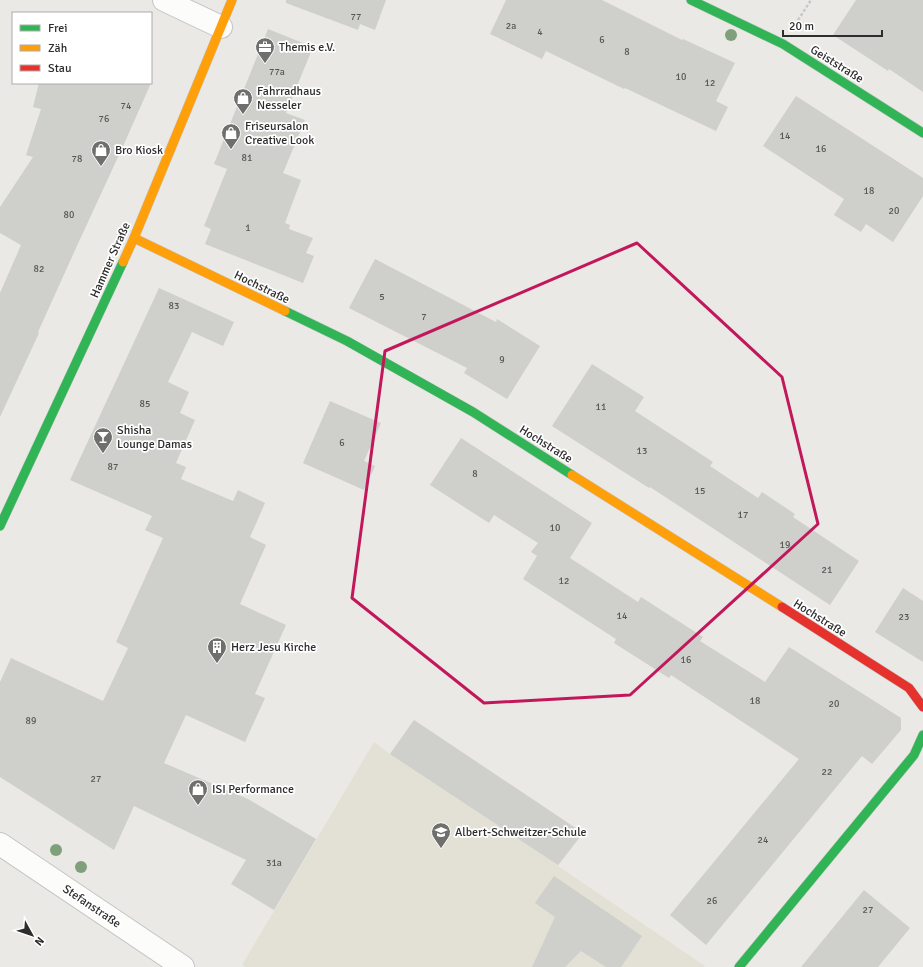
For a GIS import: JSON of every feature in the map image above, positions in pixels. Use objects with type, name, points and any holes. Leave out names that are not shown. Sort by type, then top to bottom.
[{"type":"street","points":[[164,0],[221,27]]},
{"type":"street","name":"Hammer Straße","points":[[0,526],[134,238],[232,0]]},
{"type":"street","name":"Geiststraße","points":[[692,0],[783,44],[923,133]]},
{"type":"street","name":"Hochstraße","points":[[134,238],[347,341],[473,412],[909,688],[923,707]]},
{"type":"street","points":[[739,967],[914,756],[923,735]]},
{"type":"street","name":"Stefanstraße","points":[[0,844],[183,967]]},
{"type":"highlighted area","points":[[637,243],[782,377],[818,524],[630,695],[484,703],[352,598],[385,351]]},
{"type":"shaded area","name":"Albert-Schweitzer-Schule","points":[[414,720],[583,833],[558,866],[705,966],[245,967],[242,965],[374,742],[390,754]]},
{"type":"building","points":[[286,0],[386,0],[375,30],[360,24],[358,30],[286,3]]},
{"type":"building","points":[[506,0],[602,0],[682,40],[683,39],[735,63],[716,101],[728,107],[716,131],[546,51],[542,59],[490,34]]},
{"type":"building","points":[[856,0],[923,0],[923,92],[889,69],[888,71],[833,35]]},
{"type":"building","points":[[268,29],[313,47],[286,113],[305,120],[283,173],[301,180],[285,223],[290,225],[289,229],[313,238],[306,253],[314,256],[303,283],[205,244],[211,229],[204,226],[227,169],[214,164]]},
{"type":"building","points":[[39,84],[151,84],[0,417],[0,293],[21,245],[0,233],[0,207],[33,157],[26,155],[41,109],[33,107]]},
{"type":"building","points":[[796,96],[923,178],[923,196],[893,242],[866,224],[861,232],[834,215],[844,199],[763,146]]},
{"type":"building","points":[[375,259],[496,322],[497,319],[540,346],[507,399],[464,373],[467,368],[349,308]]},
{"type":"building","points":[[159,288],[234,322],[223,346],[192,332],[168,382],[189,392],[180,413],[195,420],[176,463],[186,467],[181,479],[233,501],[238,490],[265,503],[250,537],[266,545],[240,604],[286,625],[255,694],[265,698],[245,742],[186,715],[164,763],[248,799],[316,839],[274,910],[231,884],[246,860],[134,806],[114,850],[0,777],[0,682],[11,658],[103,701],[128,648],[116,642],[163,538],[145,530],[152,516],[70,480]]},
{"type":"building","points":[[592,364],[644,397],[635,411],[713,462],[710,466],[758,498],[762,492],[795,514],[793,517],[859,561],[830,605],[650,487],[649,488],[552,426]]},
{"type":"building","points":[[330,401],[381,423],[364,461],[375,466],[364,490],[303,463]]},
{"type":"building","points":[[461,438],[592,523],[570,558],[638,602],[641,597],[703,637],[700,641],[765,682],[789,647],[901,718],[901,730],[872,764],[862,756],[706,945],[670,915],[799,759],[671,675],[669,678],[614,643],[616,639],[523,579],[537,556],[531,552],[538,543],[494,515],[489,523],[430,485]]},
{"type":"building","points":[[903,588],[923,601],[923,662],[875,632]]},
{"type":"building","points":[[414,720],[583,833],[558,865],[390,754]]},
{"type":"building","points":[[554,876],[642,936],[621,967],[606,967],[581,951],[565,967],[532,967],[555,917],[535,903]]},
{"type":"building","points":[[864,890],[910,928],[878,967],[801,967]]},
{"type":"traffic: fast","points":[[691,0],[783,44],[923,133]]},
{"type":"traffic: fast","points":[[0,526],[123,262]]},
{"type":"traffic: fast","points":[[285,311],[347,341],[473,412],[572,475]]},
{"type":"traffic: fast","points":[[739,967],[914,755],[923,735]]},
{"type":"traffic: slow","points":[[123,262],[232,0]]},
{"type":"traffic: slow","points":[[134,238],[285,311]]},
{"type":"traffic: slow","points":[[572,475],[782,607]]},
{"type":"traffic: jam","points":[[782,607],[909,688],[923,707]]},
{"type":"place","name":"Themis e.V.","points":[[265,64]]},
{"type":"place","name":"Fahrradhaus Nesseler","points":[[243,115]]},
{"type":"place","name":"Friseursalon Creative Look","points":[[231,150]]},
{"type":"place","name":"Bro Kiosk","points":[[101,167]]},
{"type":"place","name":"Shisha Lounge Damas","points":[[103,454]]},
{"type":"place","name":"Herz Jesu Kirche","points":[[217,664]]},
{"type":"place","name":"ISI Performance","points":[[198,806]]},
{"type":"place","name":"Albert-Schweitzer-Schule","points":[[441,849]]}]
